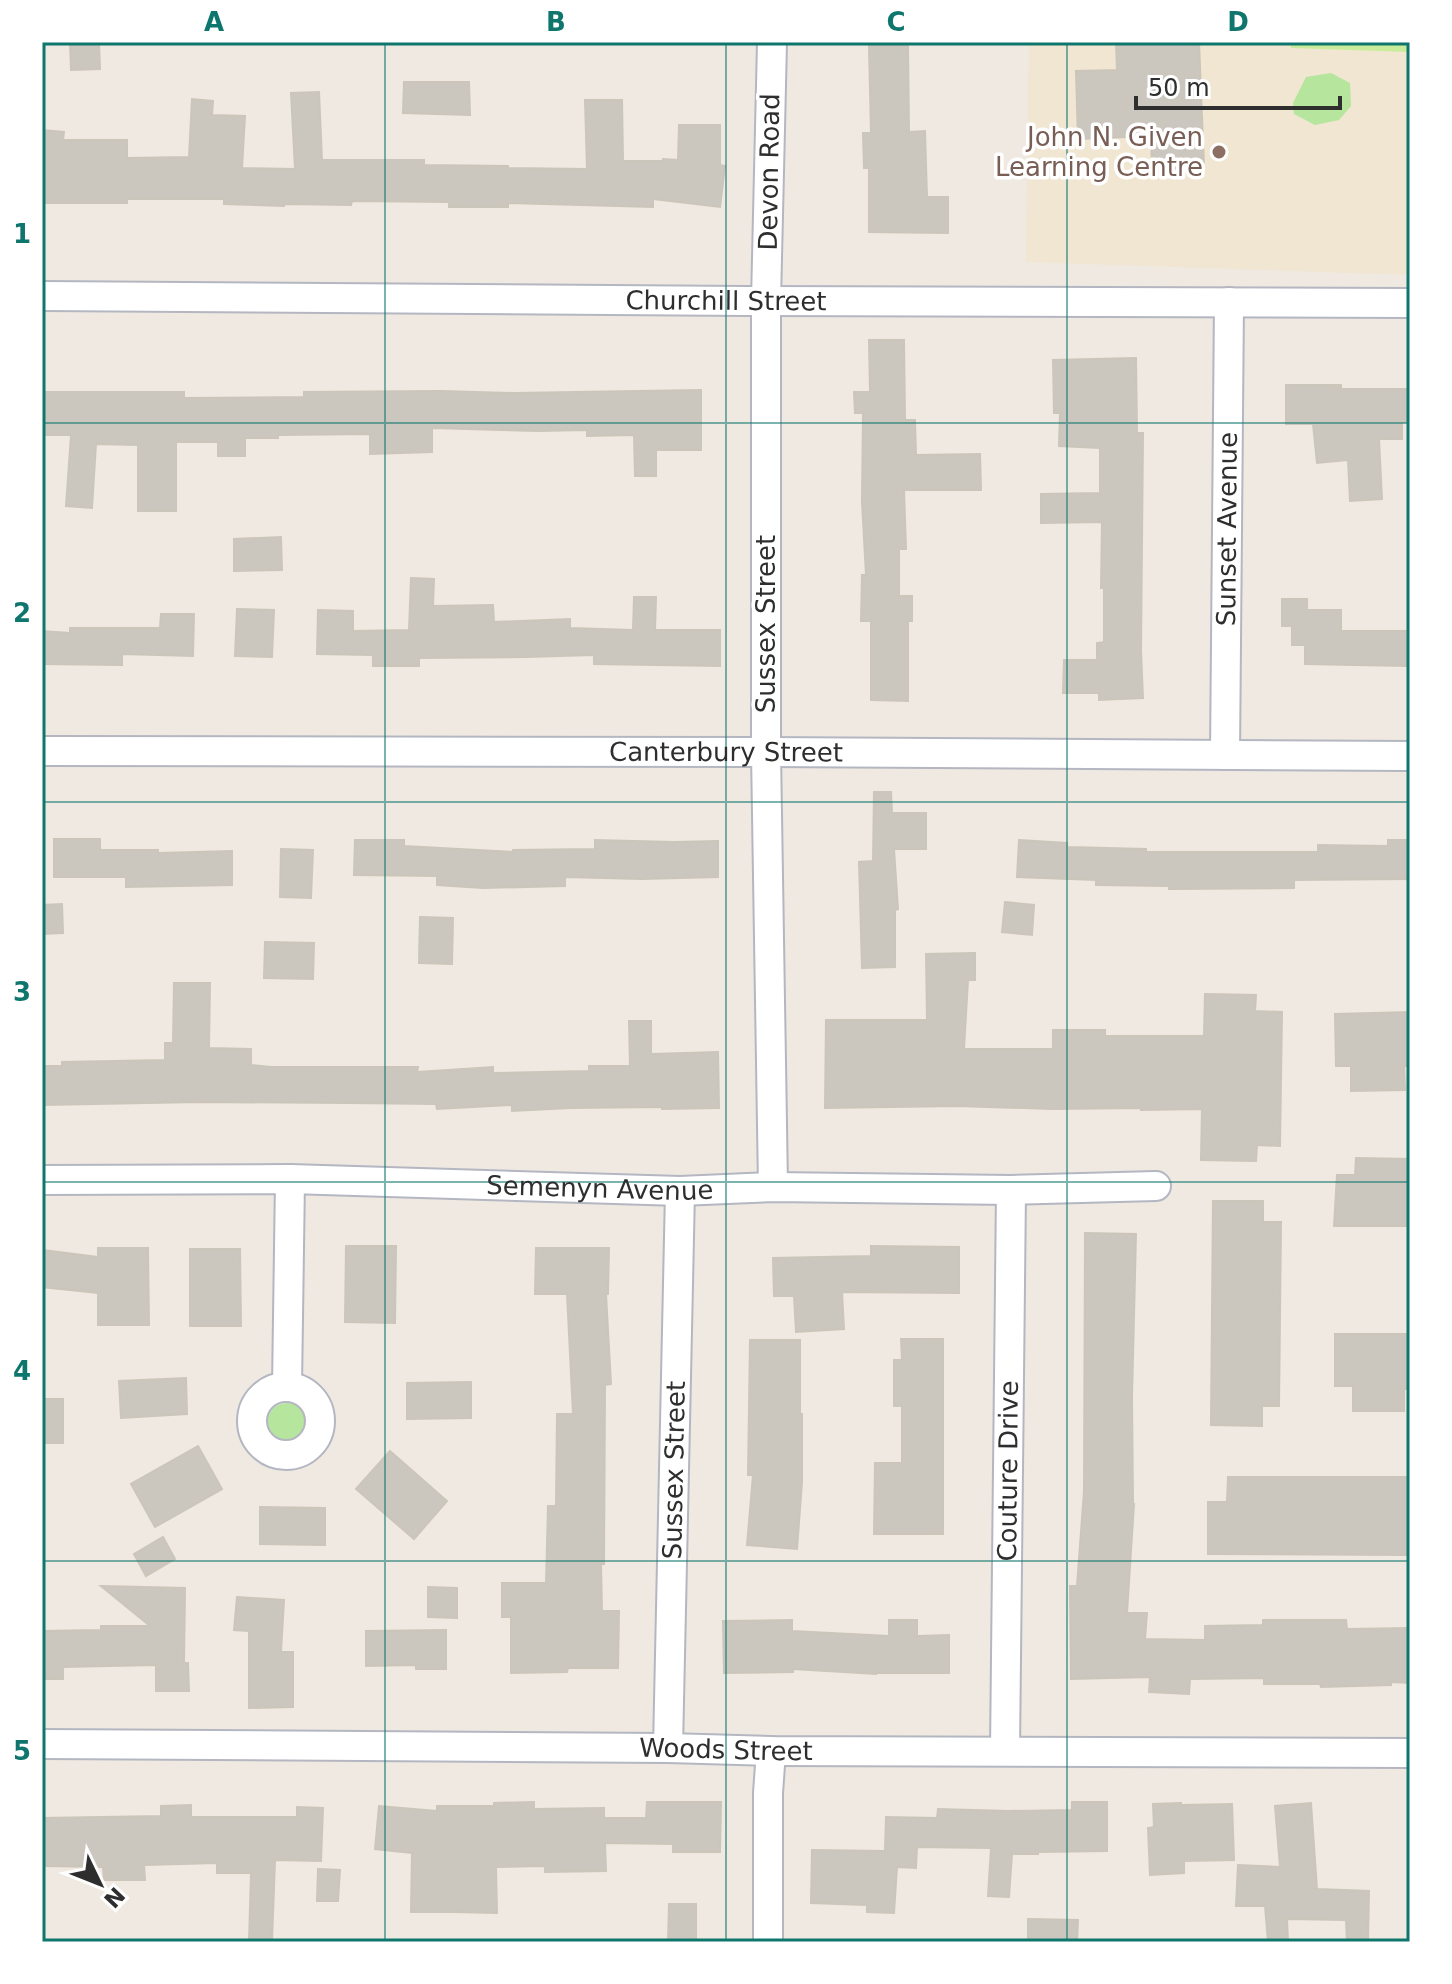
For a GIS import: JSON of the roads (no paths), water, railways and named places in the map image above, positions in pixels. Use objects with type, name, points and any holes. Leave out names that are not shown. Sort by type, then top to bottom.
[{"type":"street","name":"Devon Road","points":[[766,301],[772,42]]},
{"type":"street","name":"Churchill Street","points":[[42,296],[1410,303]]},
{"type":"street","name":"Sussex Street","points":[[766,301],[766,752],[773,1187]]},
{"type":"street","name":"Sunset Avenue","points":[[1225,755],[1229,302]]},
{"type":"street","name":"Canterbury Street","points":[[42,751],[1410,756]]},
{"type":"street","name":"Semenyn Avenue","points":[[42,1180],[290,1179],[680,1191],[773,1187],[1011,1190],[1156,1186]]},
{"type":"street","points":[[287,1387],[290,1179]]},
{"type":"street","name":"Couture Drive","points":[[1005,1751],[1011,1190]]},
{"type":"street","name":"Sussex Street","points":[[668,1748],[680,1191]]},
{"type":"street","name":"Woods Street","points":[[42,1744],[1410,1753]]},
{"type":"street","points":[[768,1942],[771,1751]]},
{"type":"place","name":"John N. Given Learning Centre","points":[[1219,152]]}]
